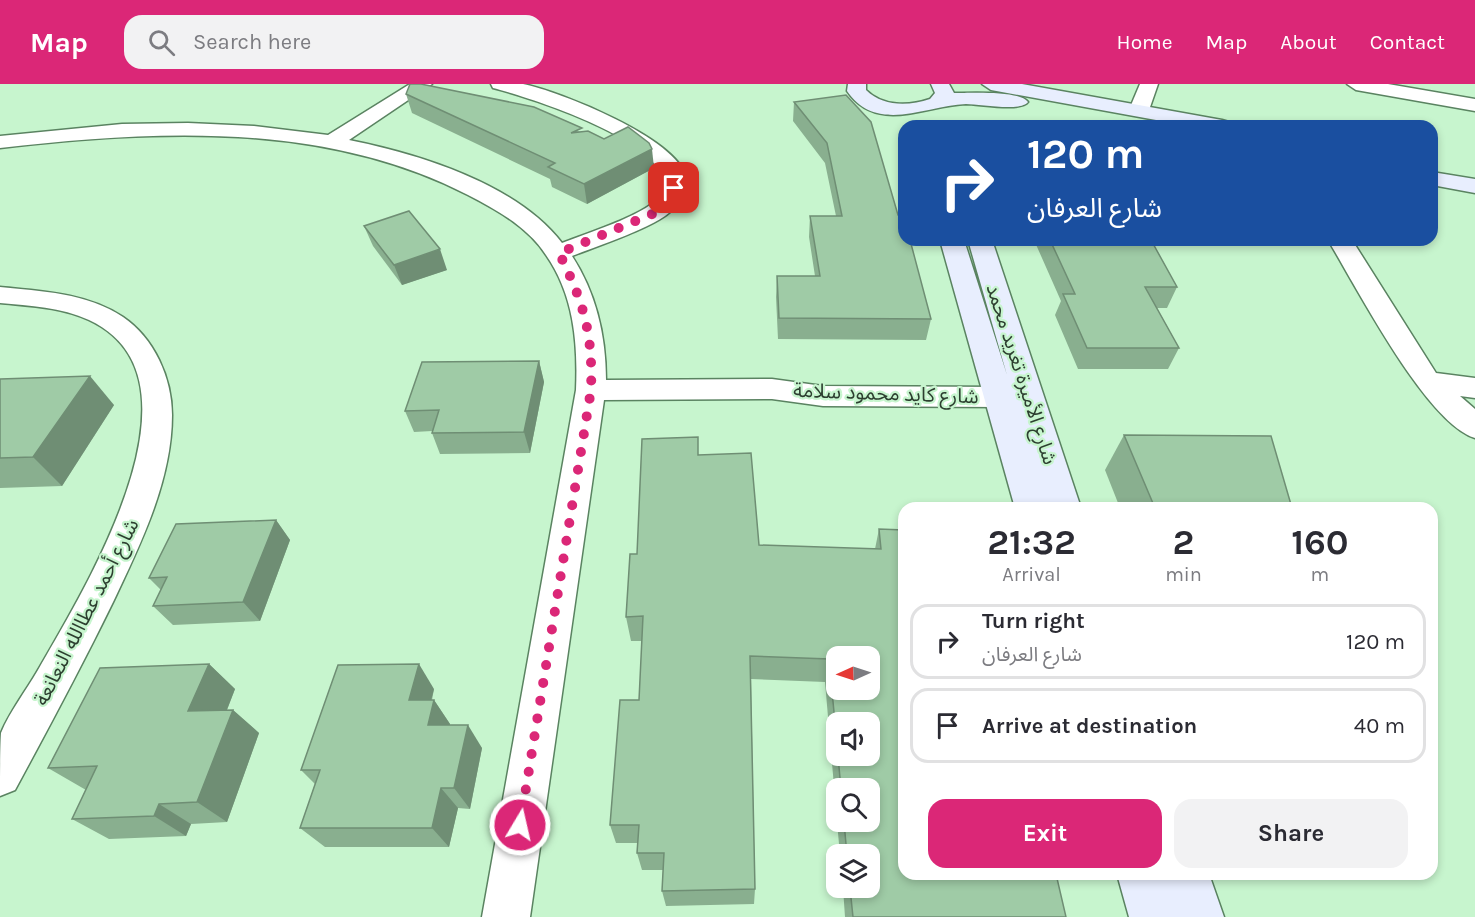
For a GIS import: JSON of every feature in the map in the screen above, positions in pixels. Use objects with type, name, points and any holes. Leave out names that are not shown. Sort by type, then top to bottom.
[{"type":"street","points":[[330,143],[423,84]]},
{"type":"street","points":[[500,84],[573,107],[626,133],[669,162],[675,175],[674,188],[668,202],[657,212],[559,253]]},
{"type":"street","points":[[855,84],[860,96],[877,105],[898,124]]},
{"type":"street","points":[[990,84],[1191,120]]},
{"type":"street","points":[[1139,110],[1149,84]]},
{"type":"street","points":[[1356,84],[1475,105]]},
{"type":"street","points":[[877,105],[903,110],[940,101],[998,100],[1120,120]]},
{"type":"street","points":[[0,142],[105,131],[188,129],[330,143],[408,162],[454,179],[520,215],[545,236],[559,253],[579,293],[588,327],[592,360],[591,390],[506,917]]},
{"type":"street","points":[[1438,166],[1475,172]]},
{"type":"street","points":[[1438,179],[1475,186]]},
{"type":"street","name":"شارع الأميرة تغريد محمد","points":[[954,246],[1030,502]]},
{"type":"street","name":"شارع الأميرة تغريد محمد","points":[[982,246],[1027,395],[1063,502]]},
{"type":"street","points":[[1344,246],[1426,381],[1475,427]]},
{"type":"street","name":"شارع أحمد عطاالله النعانعة","points":[[0,295],[75,307],[102,316],[123,330],[137,345],[148,367],[155,391],[157,422],[152,462],[137,510],[84,623],[14,724],[0,775]]},
{"type":"street","points":[[1426,381],[1475,388]]},
{"type":"street","name":"شارع كايد محمود سلامة","points":[[591,390],[772,389],[823,396],[996,386]]},
{"type":"street","points":[[1142,880],[1153,917]]},
{"type":"street","points":[[1188,880],[1200,917]]},
{"type":"building","points":[[410,84],[421,84],[534,107],[582,128],[571,133],[588,131],[604,139],[628,127],[649,143],[652,149],[584,184],[548,167],[555,163],[406,94]]},
{"type":"building","points":[[846,95],[871,122],[898,215],[898,246],[912,246],[931,319],[779,318],[777,276],[820,276],[810,216],[842,216],[827,143],[794,102]]},
{"type":"building","points":[[409,211],[440,249],[394,265],[364,226]]},
{"type":"building","points":[[1053,246],[1154,246],[1177,287],[1145,287],[1179,348],[1087,348],[1063,294],[1075,294]]},
{"type":"building","points":[[539,361],[524,432],[432,433],[439,410],[405,411],[422,362]]},
{"type":"building","points":[[90,376],[33,457],[0,458],[0,379]]},
{"type":"building","points":[[1124,435],[1271,436],[1290,502],[1152,502]]},
{"type":"building","points":[[698,437],[698,455],[751,453],[759,545],[881,549],[879,529],[898,530],[898,880],[1057,880],[1066,917],[853,917],[851,898],[880,898],[880,844],[846,844],[845,832],[880,832],[880,778],[840,778],[839,766],[880,766],[880,712],[834,712],[833,700],[880,700],[880,646],[826,646],[826,659],[750,656],[755,889],[662,891],[664,853],[637,853],[639,825],[610,825],[620,700],[639,700],[643,616],[626,617],[630,554],[637,554],[642,439]]},
{"type":"building","points":[[276,520],[243,602],[153,606],[167,577],[149,578],[176,524]]},
{"type":"building","points":[[209,664],[188,711],[233,710],[197,802],[159,804],[154,816],[72,819],[97,766],[48,768],[100,668]]},
{"type":"building","points":[[419,664],[409,700],[434,700],[428,725],[468,725],[454,788],[441,788],[432,828],[300,828],[320,770],[301,770],[338,665]]},
{"type":"route","points":[[520,825],[591,390],[592,360],[588,327],[579,293],[559,253],[657,212],[668,202],[674,188]]}]
